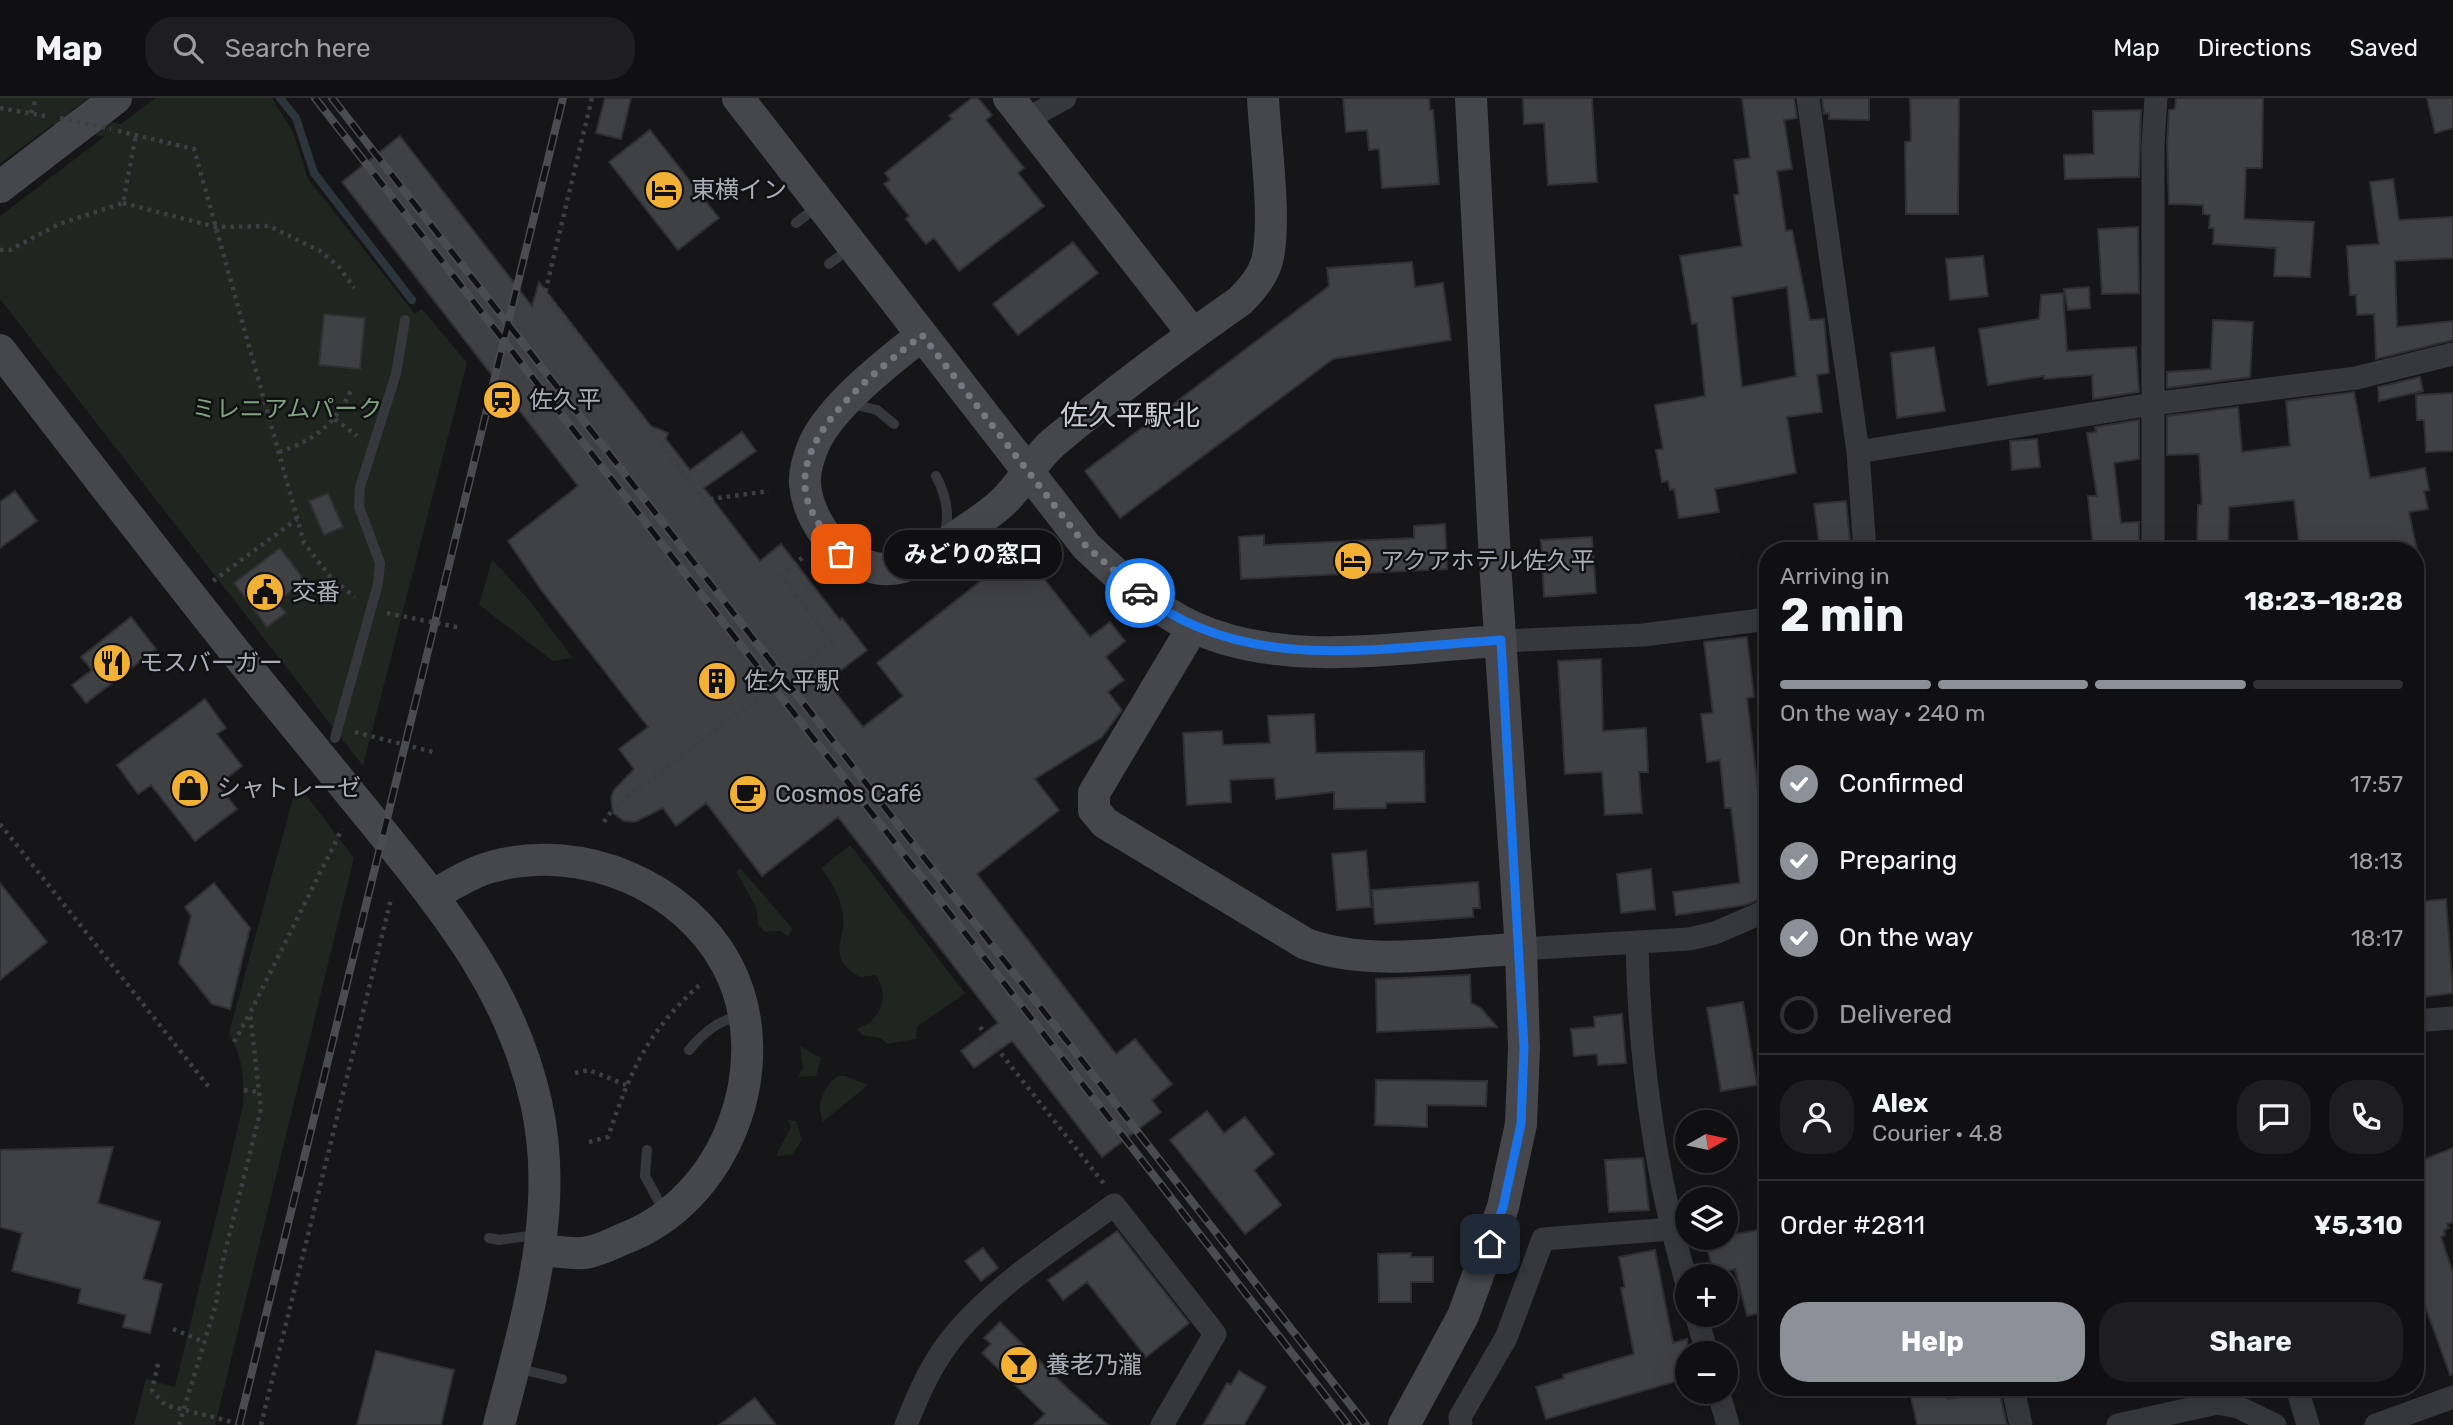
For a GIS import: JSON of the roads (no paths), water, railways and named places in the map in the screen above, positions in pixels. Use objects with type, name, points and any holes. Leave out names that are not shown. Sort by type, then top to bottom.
[{"type":"street","points":[[0,187],[116,98]]},
{"type":"street","points":[[738,98],[1086,546],[1153,604],[1193,627],[1252,646],[1315,652],[1501,640],[1643,635],[1759,620]]},
{"type":"street","points":[[1065,98],[1018,109],[1193,334]]},
{"type":"street","points":[[922,335],[839,407],[825,423],[807,463],[804,482],[816,520],[841,554],[871,567],[899,568],[913,564],[1004,502],[1052,443],[1240,301],[1252,289],[1267,263],[1270,235],[1263,98]]},
{"type":"street","points":[[1411,1412],[1464,1316],[1503,1207],[1521,1124],[1524,1048],[1521,949],[1471,98]]},
{"type":"street","points":[[1808,98],[1858,452],[1864,542]]},
{"type":"street","points":[[2153,542],[2155,98]]},
{"type":"street","points":[[0,350],[157,555],[433,895],[476,957],[504,1004],[523,1052],[537,1104],[545,1167],[542,1242],[499,1425]]},
{"type":"street","points":[[1858,452],[2152,404],[2356,377],[2453,355]]},
{"type":"street","points":[[1193,627],[1094,793],[1094,810],[1105,823],[1306,944],[1327,952],[1372,957],[1637,943],[1689,939],[1715,933],[1759,914]]},
{"type":"street","points":[[433,895],[492,866],[517,861],[568,861],[628,877],[661,893],[709,942],[726,964],[743,1015],[745,1070],[734,1126],[709,1174],[667,1216],[640,1233],[585,1253],[542,1242]]},
{"type":"street","points":[[1637,943],[1638,1008],[1645,1075],[1671,1229],[1681,1264]]},
{"type":"street","points":[[2424,1020],[2453,1018]]},
{"type":"street","points":[[906,1425],[928,1374],[958,1331],[1003,1287],[1114,1205],[1215,1334],[1162,1425]]},
{"type":"street","points":[[1461,1425],[1460,1417],[1506,1338],[1543,1239],[1671,1229]]},
{"type":"street","points":[[2015,1396],[2021,1425]]},
{"type":"street","points":[[2299,1396],[2308,1425]]},
{"type":"street","points":[[2376,1425],[2453,1397]]},
{"type":"street","points":[[2118,1425],[2217,1403],[2238,1407],[2276,1425]]},
{"type":"street","points":[[1722,1404],[1728,1425]]},
{"type":"lane","points":[[796,223],[822,203]]},
{"type":"lane","points":[[829,264],[854,246]]},
{"type":"lane","points":[[336,732],[378,584],[380,563],[359,507],[360,487],[396,374],[405,320]]},
{"type":"lane","points":[[839,407],[862,404],[877,410],[894,424]]},
{"type":"lane","points":[[936,476],[945,493],[947,516],[941,544]]},
{"type":"lane","points":[[689,1050],[705,1031],[719,1022],[743,1015]]},
{"type":"lane","points":[[646,1150],[645,1176],[667,1216]]},
{"type":"lane","points":[[489,1238],[542,1242]]},
{"type":"lane","points":[[514,1367],[562,1379]]},
{"type":"waterway","points":[[280,98],[296,118],[314,173],[412,300]]},
{"type":"railway","points":[[315,98],[1348,1425]]},
{"type":"railway","points":[[332,98],[1366,1425]]},
{"type":"railway","points":[[239,1425],[563,98]]},
{"type":"place","name":"東横イン","points":[[664,190]]},
{"type":"place","name":"佐久平","points":[[502,400]]},
{"type":"place","name":"みどりの窓口","points":[[841,554]]},
{"type":"place","name":"アクアホテル佐久平","points":[[1353,561]]},
{"type":"place","name":"交番","points":[[265,592]]},
{"type":"place","name":"モスバーガー","points":[[112,663]]},
{"type":"place","name":"佐久平駅","points":[[717,681]]},
{"type":"place","name":"シャトレーゼ","points":[[190,788]]},
{"type":"place","name":"Cosmos Café","points":[[748,794]]},
{"type":"place","name":"養老乃瀧","points":[[1019,1365]]},
{"type":"district","name":"佐久平駅北","points":[[1130,415]]},
{"type":"park label","name":"ミレニアムパーク","points":[[287,409]]}]
